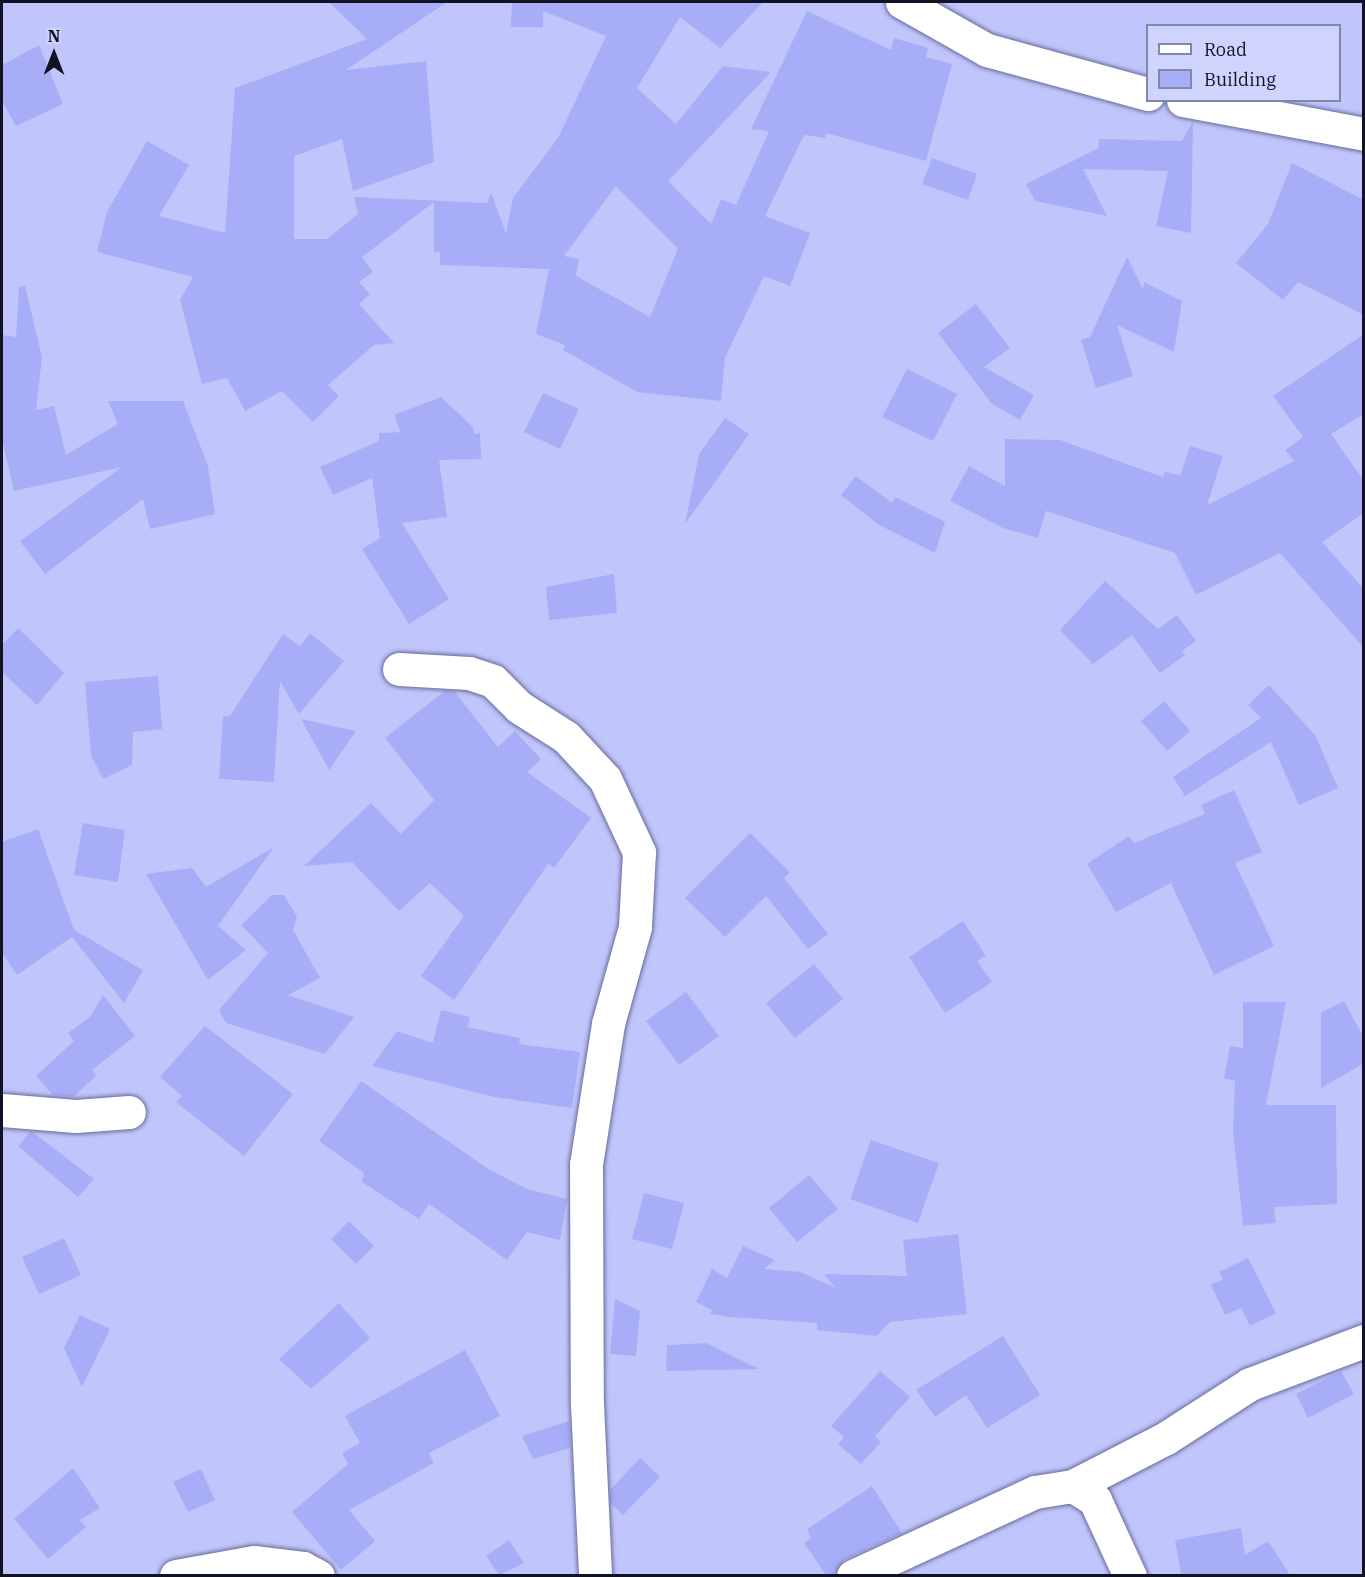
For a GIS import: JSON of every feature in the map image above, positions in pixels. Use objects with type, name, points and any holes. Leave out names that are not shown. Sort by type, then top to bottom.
[{"type":"street","points":[[921,6],[987,50],[1146,93]]},
{"type":"street","points":[[1194,102],[1364,134]]},
{"type":"street","points":[[399,669],[469,673],[493,681],[519,707],[566,737],[605,779],[639,852],[635,927],[608,1024],[586,1164],[587,1404],[595,1575]]},
{"type":"street","points":[[2,1110],[76,1116],[129,1112]]},
{"type":"street","points":[[853,1575],[1035,1492],[1073,1486],[1166,1438],[1250,1384],[1364,1341]]},
{"type":"street","points":[[1073,1486],[1095,1500],[1130,1575]]},
{"type":"street","points":[[176,1575],[254,1562],[303,1568],[318,1575]]},
{"type":"building","points":[[329,2],[447,2],[346,70],[426,61],[434,162],[353,191],[342,139],[294,156],[294,239],[327,239],[358,214],[354,197],[487,203],[491,192],[506,234],[513,198],[558,138],[606,36],[543,11],[543,27],[511,27],[512,2],[763,2],[720,48],[680,17],[637,88],[676,124],[723,66],[771,72],[668,181],[711,224],[721,199],[736,205],[769,131],[751,129],[807,11],[891,50],[894,38],[928,48],[926,57],[952,64],[926,161],[826,133],[825,138],[804,135],[765,216],[810,233],[790,286],[764,276],[725,358],[721,401],[637,392],[563,350],[565,345],[536,334],[549,269],[440,265],[440,252],[434,252],[434,202],[362,257],[373,272],[359,282],[370,294],[359,304],[394,343],[374,345],[328,385],[339,396],[313,422],[282,391],[245,411],[227,378],[202,384],[180,300],[193,277],[97,252],[107,212],[147,141],[189,165],[159,216],[225,233],[235,88],[367,39]],"holes":[[[616,186],[678,249],[650,317],[576,276],[579,259],[564,256]]]},
{"type":"building","points":[[39,45],[63,104],[16,126],[2,101],[2,65]]},
{"type":"building","points":[[1193,121],[1191,233],[1156,226],[1168,171],[1083,169],[1107,216],[1035,201],[1026,184],[1099,148],[1099,139],[1182,141]]},
{"type":"building","points":[[932,158],[977,174],[968,200],[922,184]]},
{"type":"building","points":[[1292,163],[1364,200],[1364,315],[1298,282],[1283,300],[1236,263],[1268,224]]},
{"type":"building","points":[[1127,257],[1143,289],[1144,282],[1182,301],[1174,352],[1117,325],[1133,376],[1096,388],[1081,340],[1090,337]]},
{"type":"building","points":[[25,286],[42,357],[36,410],[54,406],[66,455],[118,424],[108,401],[183,401],[208,466],[215,514],[150,529],[143,499],[45,574],[20,541],[122,467],[14,491],[2,439],[2,335],[16,337],[19,287]]},
{"type":"building","points":[[976,304],[1010,348],[984,367],[1034,395],[1020,420],[992,404],[938,333]]},
{"type":"building","points":[[1364,334],[1364,414],[1331,434],[1364,481],[1364,513],[1322,542],[1364,589],[1364,648],[1280,553],[1196,595],[1175,553],[1046,511],[1038,538],[1003,528],[950,501],[969,466],[1005,486],[1005,439],[1060,440],[1163,477],[1165,471],[1180,476],[1190,446],[1223,456],[1207,505],[1294,461],[1285,450],[1303,437],[1273,396]]},
{"type":"building","points":[[907,369],[957,394],[933,441],[882,417]]},
{"type":"building","points":[[543,393],[579,409],[560,449],[524,432]]},
{"type":"building","points":[[441,397],[473,427],[474,434],[480,433],[481,459],[439,460],[447,517],[402,523],[449,599],[409,624],[362,549],[380,538],[372,478],[333,495],[320,467],[379,441],[379,433],[401,432],[394,415]]},
{"type":"building","points":[[725,418],[749,434],[685,524],[699,454]]},
{"type":"building","points":[[856,476],[892,503],[895,497],[945,522],[935,553],[879,525],[841,495]]},
{"type":"building","points":[[614,574],[617,613],[549,620],[546,587]]},
{"type":"building","points":[[1105,581],[1158,629],[1177,615],[1196,641],[1182,651],[1185,655],[1160,673],[1132,635],[1093,664],[1060,630]]},
{"type":"building","points":[[18,628],[64,673],[37,705],[2,672],[2,645]]},
{"type":"building","points":[[310,633],[344,661],[299,714],[280,681],[274,782],[219,779],[223,716],[230,716],[283,634],[300,646]]},
{"type":"building","points":[[158,676],[162,729],[133,732],[132,765],[103,779],[91,755],[85,682]]},
{"type":"building","points":[[1269,685],[1315,735],[1338,788],[1299,805],[1271,742],[1185,796],[1173,777],[1261,718],[1248,705]]},
{"type":"building","points":[[446,690],[454,691],[498,747],[515,731],[541,759],[527,772],[591,818],[554,868],[548,864],[454,1000],[421,976],[464,916],[430,883],[399,911],[352,862],[304,866],[371,803],[401,834],[434,800],[385,738]]},
{"type":"building","points":[[1164,701],[1190,731],[1167,751],[1141,721]]},
{"type":"building","points":[[301,719],[356,731],[329,770]]},
{"type":"building","points":[[1234,790],[1262,852],[1235,863],[1274,946],[1214,975],[1171,883],[1116,912],[1087,864],[1129,836],[1134,843],[1205,814],[1201,805]]},
{"type":"building","points":[[83,823],[125,830],[118,882],[74,875]]},
{"type":"building","points":[[38,829],[74,930],[143,970],[124,1003],[72,937],[17,975],[2,953],[2,842]]},
{"type":"building","points":[[750,833],[790,872],[784,878],[828,934],[808,949],[766,896],[725,937],[685,898]]},
{"type":"building","points":[[274,847],[218,926],[246,950],[208,980],[146,874],[192,868],[206,887]]},
{"type":"building","points":[[272,895],[284,895],[297,917],[293,930],[320,978],[288,995],[354,1017],[325,1054],[226,1023],[219,1010],[268,953],[241,925]]},
{"type":"building","points":[[963,921],[986,956],[977,961],[992,982],[945,1013],[909,957]]},
{"type":"building","points":[[814,964],[843,999],[795,1038],[766,1003]]},
{"type":"building","points":[[686,992],[719,1036],[679,1065],[646,1021]]},
{"type":"building","points":[[103,995],[135,1036],[92,1070],[96,1076],[73,1097],[53,1095],[36,1076],[74,1041],[68,1033],[90,1017]]},
{"type":"building","points":[[1344,1001],[1364,1038],[1364,1063],[1321,1088],[1321,1013]]},
{"type":"building","points":[[1243,1002],[1286,1002],[1266,1105],[1336,1105],[1337,1204],[1274,1207],[1276,1223],[1243,1226],[1233,1130],[1235,1081],[1224,1078],[1230,1046],[1243,1048]]},
{"type":"building","points":[[441,1010],[470,1017],[467,1027],[520,1038],[519,1044],[580,1052],[572,1108],[494,1097],[372,1066],[397,1031],[433,1043]]},
{"type":"building","points":[[205,1026],[293,1094],[244,1156],[176,1102],[182,1096],[160,1077]]},
{"type":"building","points":[[361,1081],[490,1170],[527,1189],[567,1199],[560,1240],[527,1232],[507,1260],[429,1204],[419,1219],[362,1182],[364,1173],[319,1141]]},
{"type":"building","points":[[31,1131],[94,1179],[78,1197],[18,1146]]},
{"type":"building","points":[[871,1140],[939,1163],[918,1223],[850,1199]]},
{"type":"building","points":[[809,1175],[838,1209],[797,1242],[769,1208]]},
{"type":"building","points":[[644,1193],[684,1203],[672,1249],[632,1239]]},
{"type":"building","points":[[349,1221],[374,1246],[356,1264],[331,1239]]},
{"type":"building","points":[[958,1234],[967,1314],[890,1322],[877,1336],[817,1330],[817,1323],[710,1314],[712,1310],[696,1302],[712,1269],[727,1278],[743,1246],[775,1260],[764,1269],[800,1272],[836,1288],[824,1274],[907,1276],[903,1240]]},
{"type":"building","points":[[64,1238],[81,1275],[39,1294],[22,1257]]},
{"type":"building","points":[[1248,1258],[1276,1313],[1250,1326],[1241,1308],[1225,1315],[1211,1285],[1223,1279],[1219,1272]]},
{"type":"building","points":[[615,1299],[640,1311],[636,1356],[610,1354]]},
{"type":"building","points":[[339,1303],[370,1338],[311,1389],[279,1359]]},
{"type":"building","points":[[80,1315],[110,1329],[82,1387],[64,1348]]},
{"type":"building","points":[[1003,1336],[1040,1395],[987,1428],[966,1395],[935,1417],[916,1390]]},
{"type":"building","points":[[706,1343],[759,1369],[666,1371],[667,1345]]},
{"type":"building","points":[[465,1350],[500,1416],[429,1453],[434,1463],[349,1510],[375,1541],[341,1570],[292,1512],[348,1464],[342,1453],[360,1443],[345,1416]]},
{"type":"building","points":[[880,1371],[910,1397],[875,1436],[881,1442],[861,1464],[838,1444],[844,1437],[831,1426]]},
{"type":"building","points":[[1341,1371],[1354,1394],[1308,1418],[1296,1394]]},
{"type":"building","points":[[569,1421],[570,1448],[533,1459],[522,1436]]},
{"type":"building","points":[[640,1458],[660,1477],[623,1515],[610,1503],[610,1490]]},
{"type":"building","points":[[73,1468],[100,1508],[80,1520],[86,1527],[48,1559],[14,1519]]},
{"type":"building","points":[[201,1469],[215,1500],[188,1512],[173,1482]]},
{"type":"building","points":[[872,1486],[902,1533],[845,1559],[834,1575],[826,1575],[804,1543],[811,1538],[807,1529]]},
{"type":"building","points":[[1241,1528],[1245,1555],[1268,1541],[1290,1575],[1181,1575],[1175,1540]]},
{"type":"building","points":[[509,1540],[524,1563],[499,1575],[486,1556]]}]
